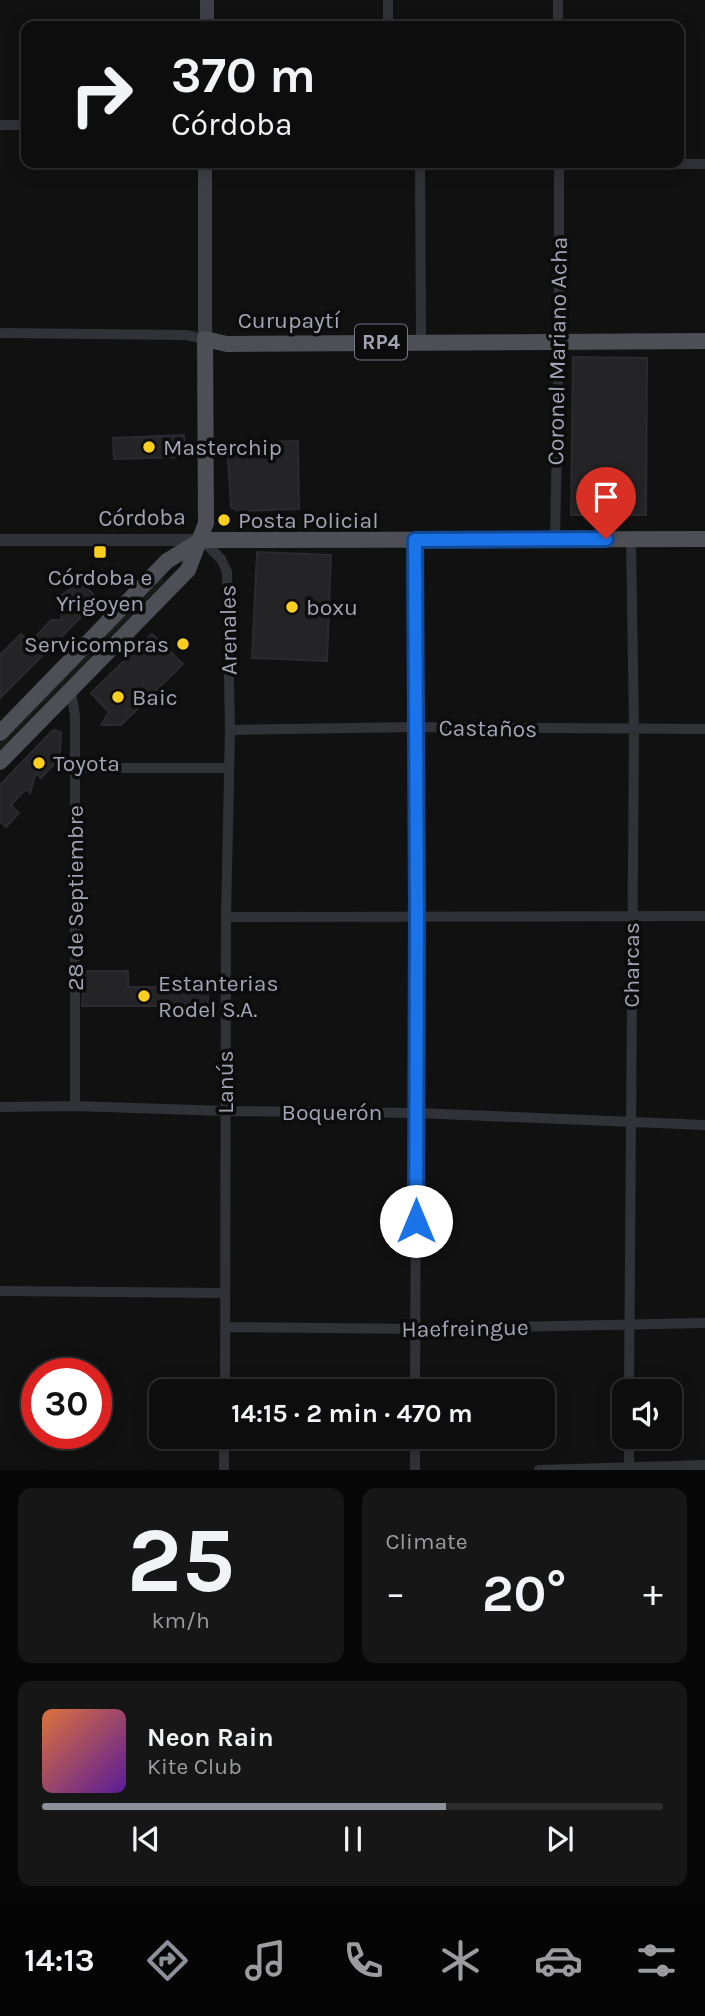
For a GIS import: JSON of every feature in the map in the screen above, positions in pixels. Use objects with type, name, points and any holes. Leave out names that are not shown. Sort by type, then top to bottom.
[{"type":"main road","points":[[207,0],[207,21]]},
{"type":"main road","points":[[0,762],[188,569],[201,540],[206,523],[205,168]]},
{"type":"main road","name":"Curupaytí","points":[[205,339],[227,344],[705,341]]},
{"type":"main road","name":"Córdoba","points":[[201,540],[705,539]]},
{"type":"main road","points":[[0,733],[167,561],[201,540]]},
{"type":"street","points":[[388,0],[388,21]]},
{"type":"street","points":[[558,0],[558,21]]},
{"type":"street","points":[[0,125],[21,125]]},
{"type":"street","points":[[684,164],[705,164]]},
{"type":"street","points":[[421,168],[421,342]]},
{"type":"street","name":"Coronel Mariano Acha","points":[[555,540],[559,168]]},
{"type":"street","name":"Curupaytí","points":[[0,333],[186,335],[205,339]]},
{"type":"street","name":"Charcas","points":[[629,1379],[634,729],[631,539]]},
{"type":"street","name":"Córdoba","points":[[0,540],[201,540]]},
{"type":"street","name":"Arenales","points":[[201,540],[221,559],[227,572],[230,730]]},
{"type":"street","points":[[415,540],[415,1379]]},
{"type":"street","name":"28 de Septiembre","points":[[71,691],[75,716],[75,1106]]},
{"type":"street","name":"Castaños","points":[[230,730],[415,727],[705,729]]},
{"type":"street","name":"Lanús","points":[[225,1379],[226,917],[230,730]]},
{"type":"street","points":[[75,768],[229,768]]},
{"type":"street","points":[[226,917],[705,916]]},
{"type":"street","name":"Boquerón","points":[[0,1107],[416,1113],[705,1125]]},
{"type":"street","points":[[0,1291],[225,1293]]},
{"type":"street","name":"Haefreingue","points":[[225,1327],[416,1329],[705,1323]]},
{"type":"street","points":[[224,1449],[224,1470]]},
{"type":"street","points":[[415,1449],[415,1470]]},
{"type":"street","points":[[629,1449],[629,1469]]},
{"type":"street","points":[[539,1470],[705,1465]]},
{"type":"shaded area","points":[[162,577],[165,581],[0,749],[0,743]]},
{"type":"building","points":[[573,357],[647,358],[646,515],[571,515]]},
{"type":"building","name":"Masterchip","points":[[184,435],[185,457],[114,459],[113,438]]},
{"type":"building","points":[[298,441],[299,509],[238,511],[231,507],[227,443]]},
{"type":"building","name":"boxu","points":[[257,552],[331,555],[327,661],[252,658]]},
{"type":"building","points":[[80,582],[99,599],[0,698],[0,655],[21,634],[30,643],[51,620],[62,620],[58,598]]},
{"type":"building","points":[[152,634],[183,664],[121,725],[101,725],[109,712],[91,693]]},
{"type":"building","points":[[53,730],[61,732],[59,771],[53,765],[41,778],[36,773],[30,793],[26,789],[11,805],[19,813],[6,827],[0,821],[0,785]]},
{"type":"building","name":"Estanterias Rodel S.A.","points":[[85,971],[128,971],[128,987],[208,987],[208,1006],[82,1006]]},
{"type":"place","name":"Masterchip","points":[[149,447]]},
{"type":"place","name":"Posta Policial","points":[[224,520]]},
{"type":"place","name":"Córdoba e Yrigoyen","points":[[100,552]]},
{"type":"place","name":"boxu","points":[[292,607]]},
{"type":"place","name":"Servicompras","points":[[183,644]]},
{"type":"place","name":"Baic","points":[[118,697]]},
{"type":"place","name":"Toyota","points":[[39,763]]},
{"type":"place","name":"Estanterias Rodel S.A.","points":[[144,996]]},
{"type":"route","points":[[416,1221],[415,540],[606,539]]}]
